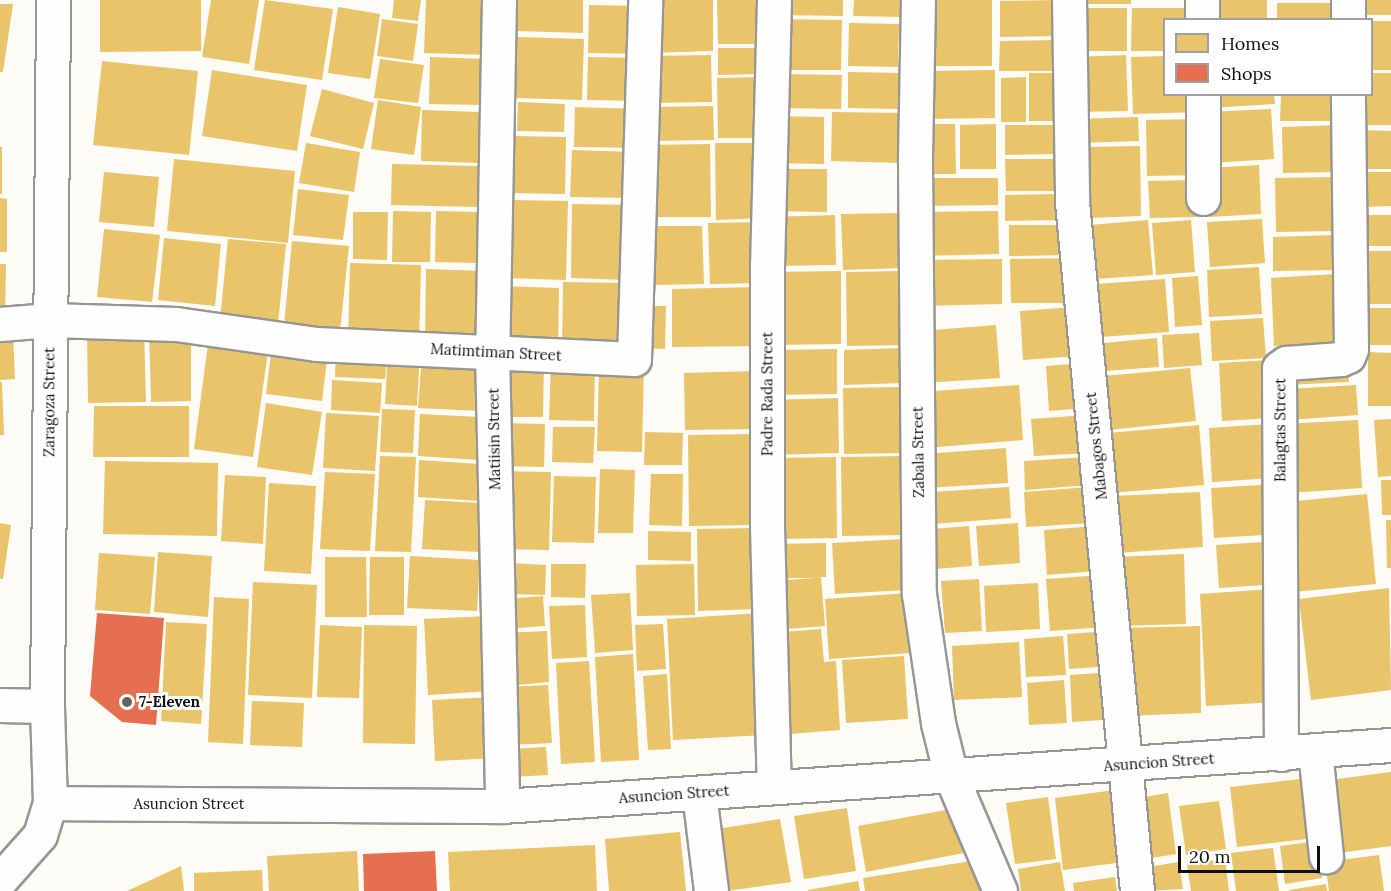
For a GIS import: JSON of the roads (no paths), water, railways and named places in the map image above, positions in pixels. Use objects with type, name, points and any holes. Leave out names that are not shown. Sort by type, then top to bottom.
[{"type":"street","name":"Zaragoza Street","points":[[50,803],[47,706],[53,0]]},
{"type":"street","name":"Matiisin Street","points":[[499,0],[492,352],[502,806]]},
{"type":"street","name":"Matimtiman Street","points":[[0,324],[50,320],[176,324],[317,344],[634,359],[645,0]]},
{"type":"street","name":"Padre Rada Street","points":[[774,0],[767,265],[767,479],[774,787]]},
{"type":"street","name":"Zabala Street","points":[[918,0],[915,162],[919,594],[938,723],[951,776],[1000,891]]},
{"type":"street","name":"Mabagos Street","points":[[1069,0],[1072,202],[1127,764],[1137,891]]},
{"type":"street","points":[[1202,0],[1202,18]]},
{"type":"street","points":[[1348,0],[1348,18]]},
{"type":"street","points":[[1203,96],[1203,198]]},
{"type":"street","name":"Balagtas Street","points":[[1281,754],[1279,368],[1286,363],[1341,360],[1348,356],[1351,348],[1348,96]]},
{"type":"street","points":[[0,705],[47,706]]},
{"type":"street","name":"Asuncion Street","points":[[50,803],[502,806],[1391,746]]},
{"type":"street","points":[[1315,751],[1326,856]]},
{"type":"street","points":[[699,793],[711,891]]},
{"type":"street","points":[[0,880],[40,835],[50,803]]},
{"type":"place","name":"7-Eleven","points":[[127,702]]}]
